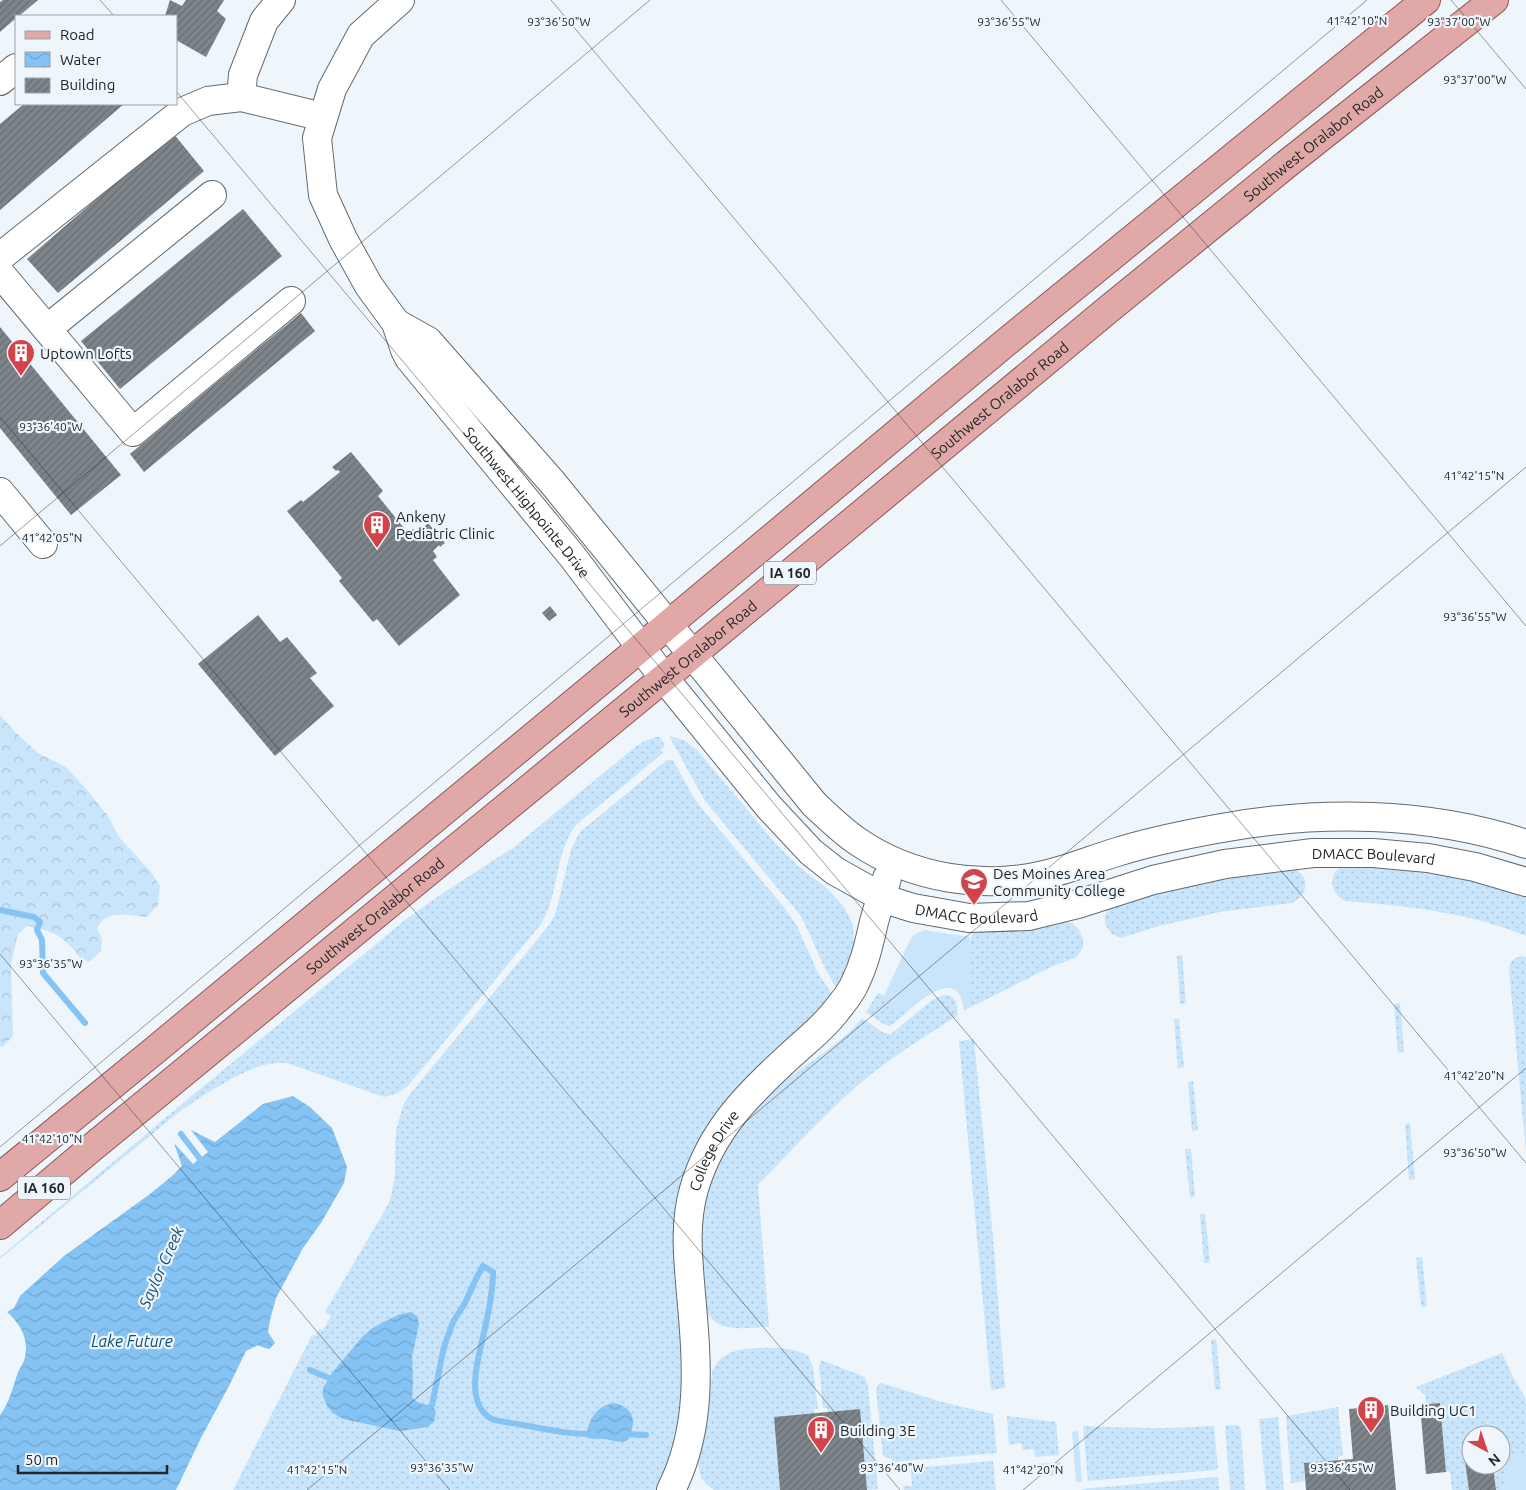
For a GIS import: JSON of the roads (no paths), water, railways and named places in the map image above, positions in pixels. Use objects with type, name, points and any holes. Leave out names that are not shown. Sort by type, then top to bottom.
[{"type":"main road","name":"IA 160","points":[[0,1177],[641,648],[1018,332],[1426,0]]},
{"type":"main road","name":"Southwest Oralabor Road","points":[[0,1225],[1132,290],[1303,150],[1494,0]]},
{"type":"street","points":[[240,96],[243,75],[264,21],[281,0]]},
{"type":"street","points":[[0,257],[182,112],[208,102],[240,96],[320,127],[332,89],[361,35],[386,5]]},
{"type":"street","points":[[0,81],[15,69]]},
{"type":"street","name":"Southwest Highpointe Drive","points":[[320,127],[323,195],[343,239],[369,286],[396,323],[409,358],[572,556],[664,678]]},
{"type":"street","points":[[47,329],[212,195]]},
{"type":"street","points":[[0,272],[133,432],[291,301]]},
{"type":"street","name":"Southwest Highpointe Drive","points":[[396,323],[428,341],[552,482],[693,654]]},
{"type":"street","points":[[0,492],[43,544]]},
{"type":"street","name":"DMACC Boulevard","points":[[693,654],[814,804],[833,822],[858,842],[893,861],[939,876],[991,882],[1021,879],[1048,874],[1117,852],[1218,828],[1282,820],[1354,816],[1406,819],[1454,826],[1526,844]]},
{"type":"street","name":"DMACC Boulevard","points":[[664,678],[769,807],[800,841],[835,871],[862,887],[913,908],[969,918],[1028,916],[1078,904],[1144,883],[1188,872],[1234,863],[1313,853],[1373,853],[1428,858],[1475,867],[1526,882]]},
{"type":"street","name":"College Drive","points":[[671,1490],[684,1459],[693,1425],[695,1407],[696,1368],[687,1236],[691,1204],[699,1174],[712,1144],[729,1118],[761,1082],[817,1032],[835,1013],[854,985],[863,964],[893,861]]},
{"type":"water","name":"Lake Future","points":[[293,1096],[310,1107],[332,1128],[347,1167],[344,1183],[321,1223],[303,1248],[276,1298],[268,1332],[275,1343],[269,1349],[258,1345],[246,1351],[176,1490],[0,1490],[0,1415],[10,1396],[26,1350],[22,1332],[16,1321],[7,1312],[14,1308],[20,1296],[64,1256],[150,1194],[182,1166],[174,1143],[193,1164],[208,1152],[191,1130],[215,1142],[263,1104]]},
{"type":"water","points":[[411,1312],[417,1316],[419,1324],[412,1357],[412,1397],[421,1404],[432,1405],[436,1412],[434,1421],[428,1427],[400,1431],[343,1419],[333,1413],[327,1406],[323,1396],[323,1388],[332,1373],[363,1336],[374,1327],[398,1315]]},
{"type":"water","points":[[614,1403],[626,1408],[632,1417],[633,1427],[628,1440],[619,1442],[587,1437],[587,1431],[594,1415],[608,1404]]},
{"type":"waterway","name":"Saylor Creek","points":[[0,910],[34,917],[40,922],[37,930],[42,940],[43,973],[85,1023]]},
{"type":"waterway","name":"Saylor Creek","points":[[181,1134],[200,1159],[202,1167]]},
{"type":"waterway","points":[[426,1410],[432,1405],[444,1347],[453,1322],[465,1303],[483,1266],[493,1272],[490,1300],[477,1363],[475,1389],[477,1400],[482,1410],[490,1418],[501,1421],[568,1433],[595,1434]]},
{"type":"waterway","points":[[310,1370],[336,1381]]},
{"type":"waterway","points":[[622,1434],[646,1435]]},
{"type":"place","name":"Uptown Lofts","points":[[21,377]]},
{"type":"place","name":"Ankeny Pediatric Clinic","points":[[377,549]]},
{"type":"place","name":"Des Moines Area Community College","points":[[974,906]]},
{"type":"place","name":"Building UC1","points":[[1371,1434]]},
{"type":"place","name":"Building 3E","points":[[821,1454]]}]
